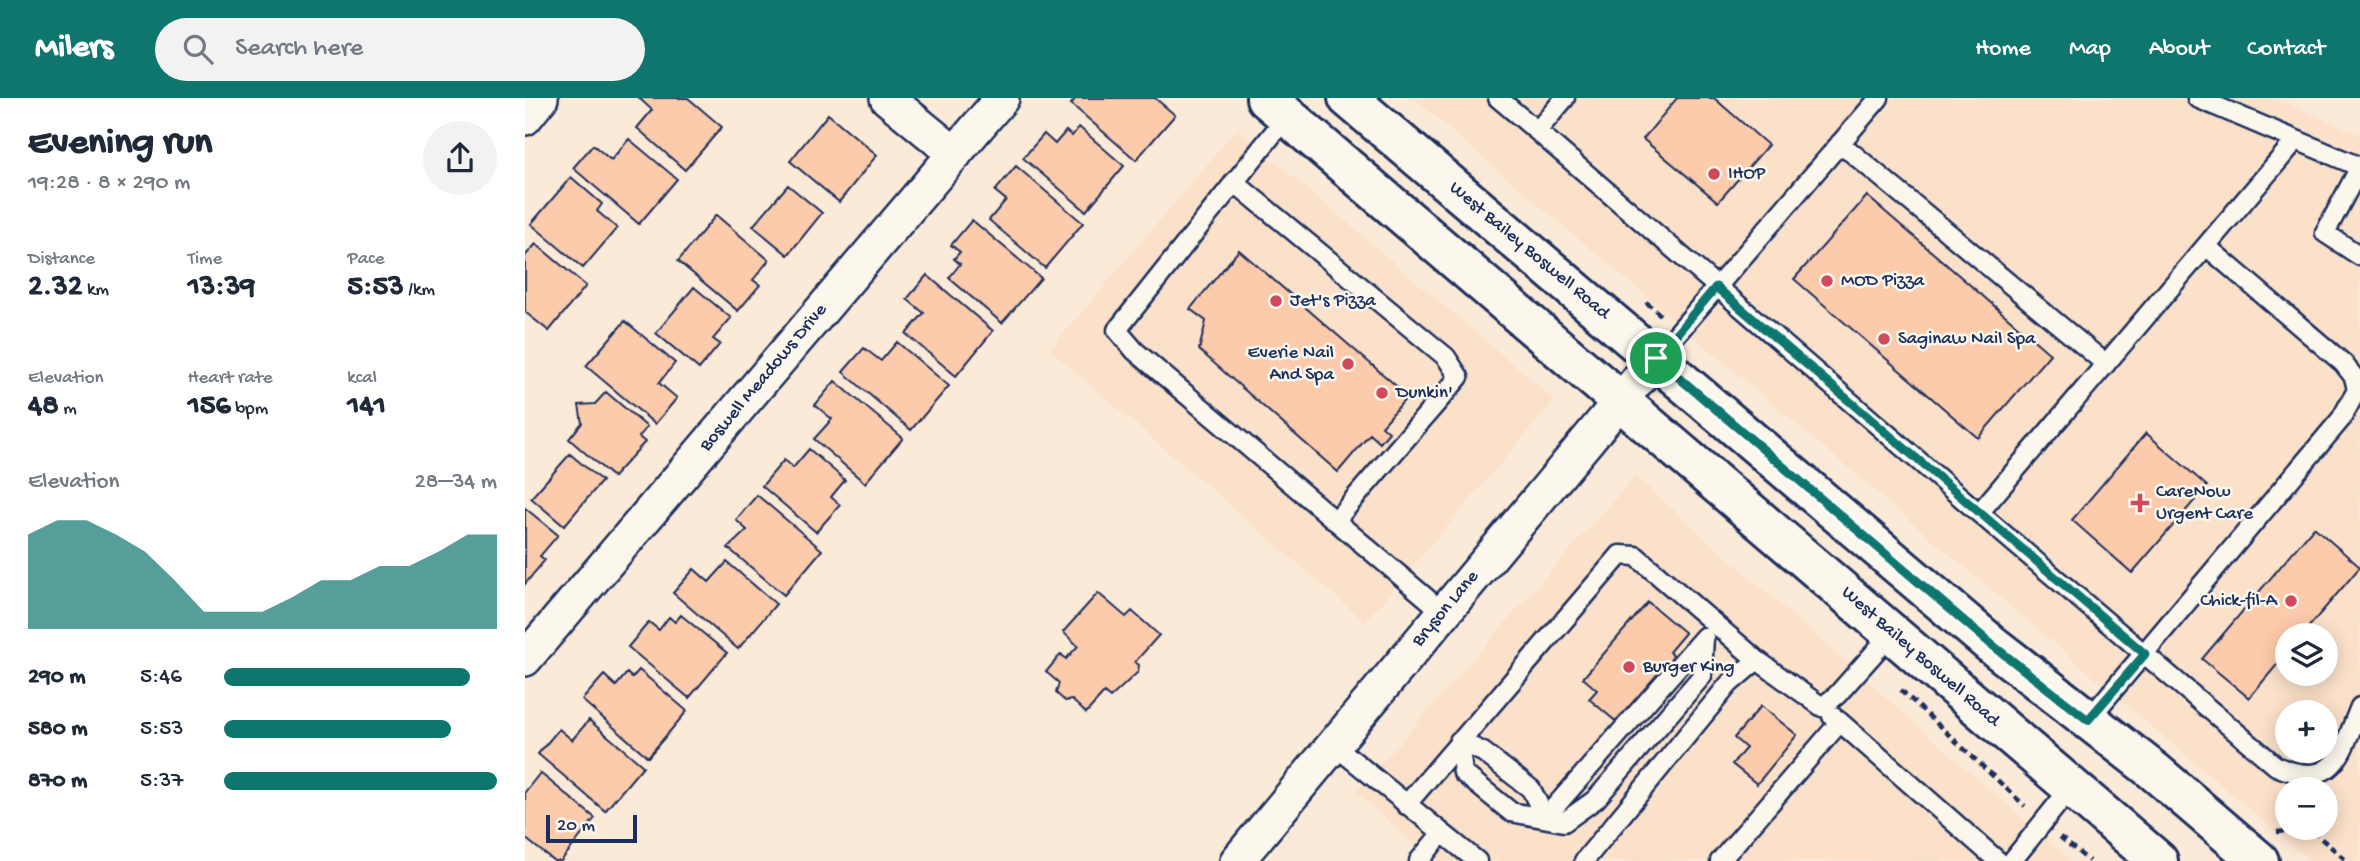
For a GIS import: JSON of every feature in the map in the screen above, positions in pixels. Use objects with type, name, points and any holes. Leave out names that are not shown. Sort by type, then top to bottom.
[{"type":"main road","name":"West Bailey Boswell Road","points":[[1348,98],[1991,644],[2154,771],[2259,861]]},
{"type":"main road","name":"West Bailey Boswell Road","points":[[1276,107],[2158,861]]},
{"type":"street","points":[[525,118],[541,98]]},
{"type":"street","points":[[887,98],[955,155]]},
{"type":"street","name":"Boswell Meadows Drive","points":[[525,659],[1002,98]]},
{"type":"street","name":"Bryson Lane","points":[[1237,861],[1656,358]]},
{"type":"lane","points":[[1498,98],[2276,766],[2298,775],[2329,769],[2339,758],[2360,706]]},
{"type":"lane","points":[[1537,131],[1565,98]]},
{"type":"lane","points":[[1656,358],[1879,98]]},
{"type":"lane","points":[[2197,98],[2360,167],[2325,233],[2360,256]]},
{"type":"lane","points":[[1276,107],[1234,182],[1117,330],[1135,351],[1443,612]]},
{"type":"lane","points":[[1979,513],[2296,140]]},
{"type":"lane","points":[[1840,143],[2106,364]]},
{"type":"lane","points":[[1234,182],[1446,357],[1459,377],[1335,521]]},
{"type":"lane","points":[[2088,720],[2341,419],[2357,390],[2354,377],[2343,363],[2206,246]]},
{"type":"lane","points":[[1406,805],[1620,555],[1636,556],[1709,631],[1757,660],[1822,707],[1998,861]]},
{"type":"lane","points":[[1545,818],[1709,631]]},
{"type":"lane","points":[[1459,741],[1462,773],[1511,812],[1564,822],[1596,799],[1702,676],[1709,631]]},
{"type":"lane","points":[[1822,707],[1837,695],[1892,633]]},
{"type":"lane","points":[[1584,861],[1729,684],[1757,660]]},
{"type":"lane","points":[[1720,861],[1840,722]]},
{"type":"lane","points":[[1459,741],[1483,752],[1531,789],[1545,818]]},
{"type":"lane","points":[[1334,745],[1477,861]]},
{"type":"lane","points":[[2012,861],[2072,786]]},
{"type":"lane","points":[[1419,861],[1441,834]]},
{"type":"shaded area","points":[[1413,98],[2273,98],[2360,134],[2360,861],[2310,861],[2285,840],[2338,840],[2338,777],[2275,777],[2275,831]]},
{"type":"shaded area","points":[[1237,129],[1555,400],[1365,622],[1050,350]]},
{"type":"shaded area","points":[[1635,476],[2071,861],[1432,861],[1356,792]]},
{"type":"building","points":[[639,98],[688,98],[722,127],[685,170],[637,128],[652,110]]},
{"type":"building","points":[[1076,98],[1155,98],[1175,115],[1136,160],[1071,104]]},
{"type":"building","name":"IHOP","points":[[1677,98],[1714,98],[1768,145],[1718,202],[1643,139]]},
{"type":"building","points":[[828,114],[877,155],[839,202],[790,161]]},
{"type":"building","points":[[1079,127],[1124,166],[1086,211],[1023,158],[1044,134],[1055,144],[1066,131],[1072,136]]},
{"type":"building","points":[[629,139],[677,179],[639,224],[573,168],[593,145],[611,160]]},
{"type":"building","points":[[1016,166],[1083,223],[1045,268],[989,220],[1006,200],[995,191]]},
{"type":"building","points":[[571,177],[602,204],[597,211],[617,228],[583,268],[531,224]]},
{"type":"building","points":[[788,185],[822,213],[788,255],[753,226]]},
{"type":"building","points":[[1867,196],[2050,354],[1978,438],[1794,279]]},
{"type":"building","points":[[716,215],[769,260],[753,280],[760,285],[738,311],[678,261]]},
{"type":"building","points":[[972,220],[1041,278],[1002,323],[949,278],[960,264],[954,259],[960,252],[951,245]]},
{"type":"building","points":[[536,244],[586,286],[549,331],[525,312],[525,256]]},
{"type":"building","points":[[1239,250],[1408,396],[1382,426],[1389,432],[1380,443],[1370,434],[1338,472],[1199,350],[1206,321],[1190,309]]},
{"type":"building","points":[[927,275],[993,331],[956,376],[906,334],[924,313],[907,299]]},
{"type":"building","points":[[694,287],[731,318],[713,339],[720,344],[699,369],[656,333]]},
{"type":"building","points":[[625,321],[675,363],[659,383],[677,398],[655,424],[586,366]]},
{"type":"building","points":[[897,342],[949,386],[911,430],[843,372],[864,348],[881,361]]},
{"type":"building","points":[[835,381],[903,438],[865,483],[814,439],[832,419],[815,405]]},
{"type":"building","points":[[606,392],[647,427],[639,437],[645,442],[613,477],[569,439],[582,423],[579,405],[595,404]]},
{"type":"building","name":"CareNow Urgent Care","points":[[2146,433],[2207,486],[2132,573],[2072,520]]},
{"type":"building","points":[[809,449],[845,480],[831,497],[840,505],[816,532],[762,486],[784,460],[793,468]]},
{"type":"building","points":[[570,454],[602,481],[564,526],[531,498]]},
{"type":"building","points":[[757,495],[822,550],[784,595],[728,548],[747,530],[736,520]]},
{"type":"building","points":[[525,508],[558,535],[540,556],[545,560],[525,584]]},
{"type":"building","name":"Chick-fil-A","points":[[2314,527],[2360,567],[2312,623],[2275,623],[2275,667],[2249,698],[2202,659]]},
{"type":"building","points":[[727,562],[776,604],[738,649],[673,593],[694,569],[709,582]]},
{"type":"building","points":[[1098,593],[1126,617],[1132,611],[1159,635],[1135,662],[1139,665],[1138,672],[1110,698],[1104,693],[1086,713],[1072,700],[1065,701],[1056,693],[1059,683],[1046,672],[1061,654],[1066,659],[1078,646],[1063,632]]},
{"type":"building","name":"Burger King","points":[[1648,602],[1685,633],[1669,652],[1675,657],[1619,724],[1589,699],[1597,690],[1583,678]]},
{"type":"building","points":[[681,615],[727,653],[689,698],[628,647],[649,622],[659,630],[669,617],[675,622]]},
{"type":"building","points":[[639,670],[687,711],[648,757],[582,700],[604,675],[616,686],[627,673],[632,678]]},
{"type":"building","points":[[1761,706],[1797,735],[1757,784],[1732,764],[1746,748],[1734,738]]},
{"type":"building","points":[[589,720],[643,766],[605,811],[538,754],[559,729],[572,740]]},
{"type":"building","points":[[540,773],[595,818],[561,861],[554,861],[525,838],[525,792]]},
{"type":"place","name":"IHOP","points":[[1714,174]]},
{"type":"place","name":"MOD Pizza","points":[[1827,281]]},
{"type":"place","name":"Jet's Pizza","points":[[1276,301]]},
{"type":"place","name":"Saginaw Nail Spa","points":[[1884,339]]},
{"type":"place","name":"Everie Nail And Spa","points":[[1348,364]]},
{"type":"place","name":"Dunkin'","points":[[1382,393]]},
{"type":"place","name":"CareNow Urgent Care","points":[[2140,503]]},
{"type":"place","name":"Chick-fil-A","points":[[2291,601]]},
{"type":"place","name":"Burger King","points":[[1629,667]]},
{"type":"route","points":[[1716,287],[2145,654],[2088,720],[1991,644],[1656,358],[1716,287]]}]
